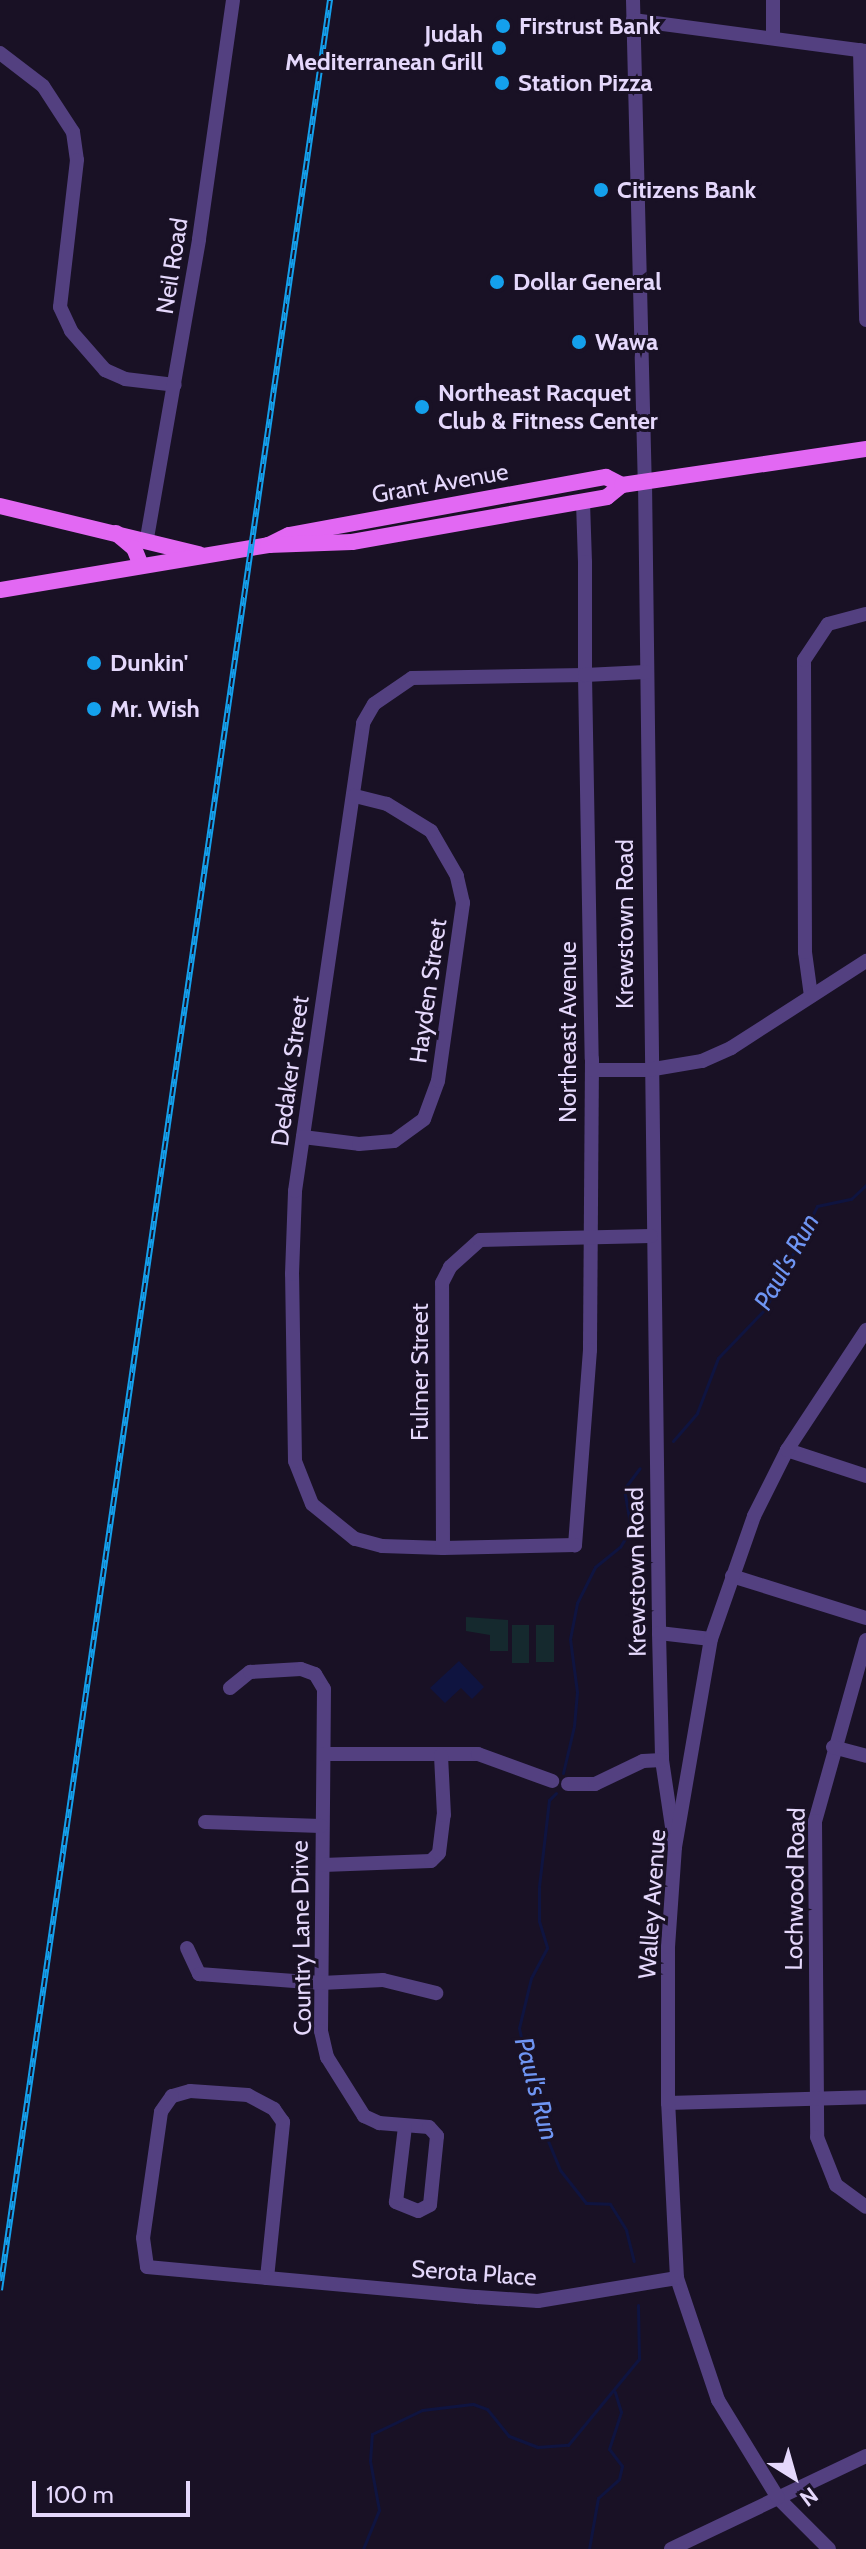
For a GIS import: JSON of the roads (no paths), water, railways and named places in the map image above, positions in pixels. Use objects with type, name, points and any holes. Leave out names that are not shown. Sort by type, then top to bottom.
[{"type":"main road","name":"Grant Avenue","points":[[0,590],[268,545],[352,542],[607,497],[622,485],[866,449]]},
{"type":"main road","name":"Grant Avenue","points":[[268,545],[289,535],[606,477],[622,485]]},
{"type":"main road","points":[[0,506],[147,538],[204,555]]},
{"type":"main road","points":[[111,530],[134,548],[141,565]]},
{"type":"street","name":"Neil Road","points":[[147,538],[175,385],[233,0]]},
{"type":"street","name":"Krewstown Road","points":[[633,0],[645,481],[648,1070],[659,1633],[662,1760],[675,1847]]},
{"type":"street","points":[[773,0],[773,36]]},
{"type":"street","points":[[633,20],[863,50],[866,320]]},
{"type":"street","points":[[0,53],[43,86],[73,132],[77,160],[60,307],[71,331],[105,370],[125,379],[175,385]]},
{"type":"street","name":"Northeast Avenue","points":[[443,1548],[575,1545],[590,1350],[592,1070],[583,502]]},
{"type":"street","points":[[811,996],[805,952],[802,675],[808,651],[826,627],[866,614]]},
{"type":"street","points":[[585,675],[646,672]]},
{"type":"street","name":"Dedaker Street","points":[[443,1548],[382,1546],[355,1539],[328,1520],[304,1488],[292,1433],[294,1205],[363,723],[374,704],[407,681],[585,675]]},
{"type":"street","name":"Hayden Street","points":[[303,1137],[359,1144],[394,1141],[424,1119],[438,1081],[463,903],[457,876],[431,831],[387,804],[354,796]]},
{"type":"street","points":[[592,1070],[689,1066],[731,1048],[866,961]]},
{"type":"street","name":"Fulmer Street","points":[[443,1548],[442,1283],[458,1256],[480,1240],[651,1236]]},
{"type":"street","name":"Walley Avenue","points":[[829,2549],[778,2498],[718,2400],[677,2278],[668,2103],[668,1947],[675,1847],[711,1639],[754,1516],[787,1450],[866,1330]]},
{"type":"street","points":[[787,1450],[866,1476]]},
{"type":"street","points":[[732,1576],[866,1618]]},
{"type":"street","points":[[659,1633],[711,1639]]},
{"type":"street","name":"Lochwood Road","points":[[866,1640],[833,1747],[815,1821],[817,2137],[836,2185],[866,2207]]},
{"type":"street","name":"Country Lane Drive","points":[[230,1688],[250,1672],[301,1669],[315,1674],[324,1689],[321,2031],[334,2067],[364,2116],[405,2127],[429,2127],[437,2136],[430,2205],[418,2211],[396,2202],[405,2127]]},
{"type":"street","points":[[833,1747],[866,1756]]},
{"type":"street","points":[[324,1754],[498,1757],[552,1781]]},
{"type":"street","points":[[323,1865],[431,1861],[439,1853],[444,1815],[441,1755]]},
{"type":"street","points":[[568,1784],[595,1784],[643,1761],[662,1760]]},
{"type":"street","points":[[205,1822],[321,1826]]},
{"type":"street","points":[[187,1948],[199,1974],[321,1983],[383,1980],[436,1993]]},
{"type":"street","name":"Serota Place","points":[[267,2278],[283,2122],[274,2109],[248,2095],[190,2091],[172,2096],[161,2112],[143,2238],[147,2267],[267,2278],[538,2301],[677,2278]]},
{"type":"street","points":[[668,2103],[866,2097]]},
{"type":"street","points":[[671,2549],[866,2456]]},
{"type":"waterway","name":"Paul's Run","points":[[673,1441],[697,1413],[718,1358],[765,1309],[817,1206],[851,1199],[866,1185]]},
{"type":"waterway","name":"Paul's Run","points":[[563,1773],[574,1726],[577,1692],[570,1639],[577,1603],[595,1567],[620,1547],[631,1529],[624,1489],[640,1468]]},
{"type":"waterway","name":"Paul's Run","points":[[556,1793],[549,1800],[539,1887],[539,1921],[547,1948],[531,1978],[519,2028],[539,2119],[560,2170],[586,2203],[610,2204],[626,2230],[634,2261]]},
{"type":"waterway","points":[[363,2549],[379,2510],[370,2461],[372,2434],[422,2410],[473,2404],[487,2409],[509,2436],[537,2447],[568,2445],[639,2359],[638,2305]]},
{"type":"waterway","points":[[589,2549],[598,2498],[619,2479],[622,2466],[609,2449],[621,2412],[615,2392]]},
{"type":"railway","points":[[0,2290],[330,0]]},
{"type":"place","name":"Firstrust Bank","points":[[503,26]]},
{"type":"place","name":"Judah Mediterranean Grill","points":[[499,48]]},
{"type":"place","name":"Station Pizza","points":[[502,83]]},
{"type":"place","name":"Citizens Bank","points":[[601,190]]},
{"type":"place","name":"Dollar General","points":[[497,282]]},
{"type":"place","name":"Wawa","points":[[579,342]]},
{"type":"place","name":"Northeast Racquet Club & Fitness Center","points":[[422,407]]},
{"type":"place","name":"Dunkin'","points":[[94,663]]},
{"type":"place","name":"Mr. Wish","points":[[94,709]]}]
